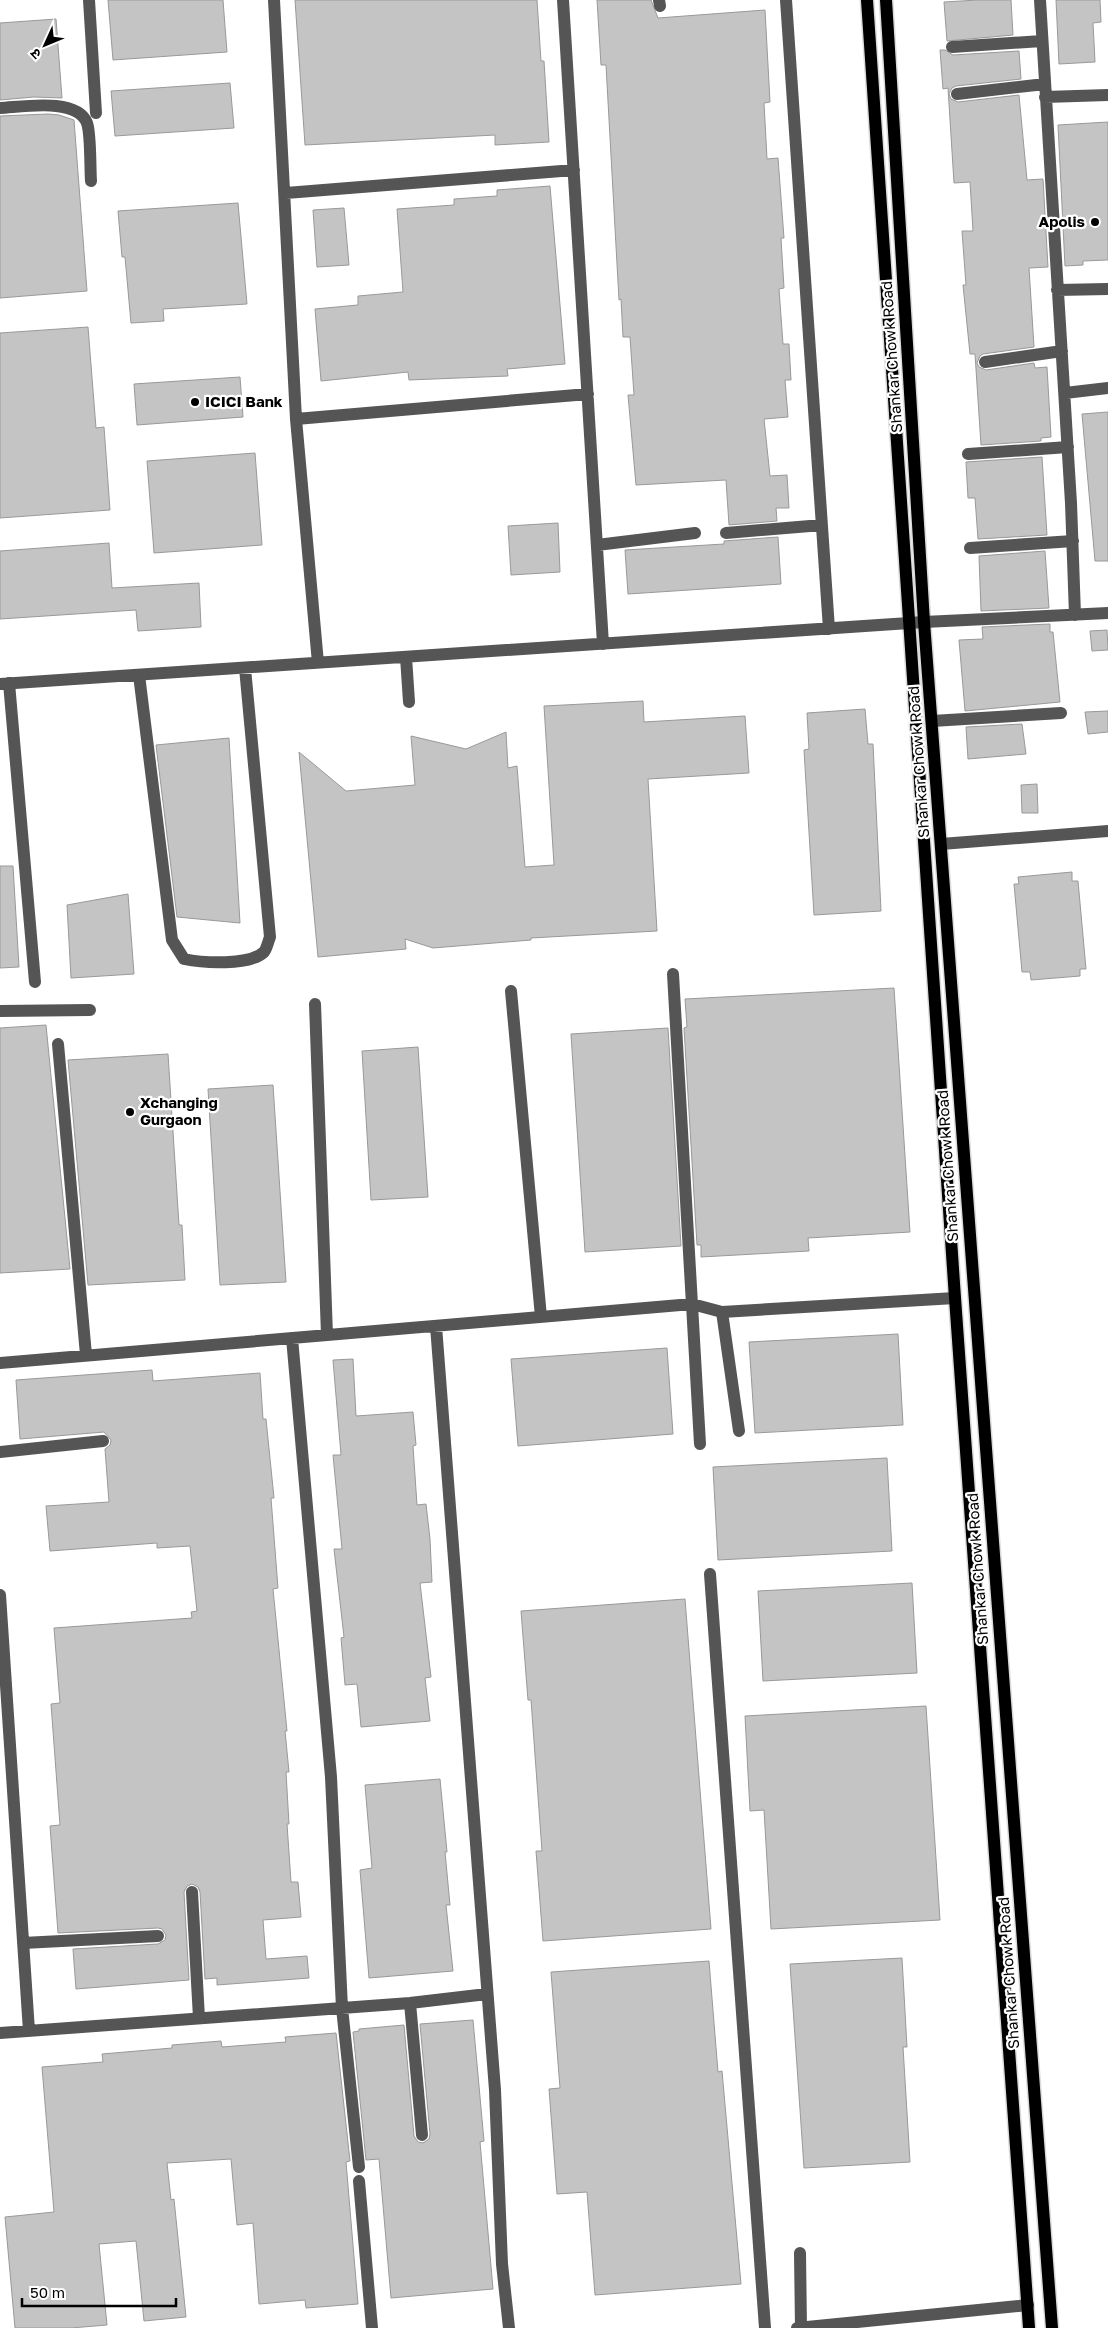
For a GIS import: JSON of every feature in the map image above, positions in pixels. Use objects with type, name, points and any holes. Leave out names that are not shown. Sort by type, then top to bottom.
[{"type":"main road","name":"Shankar Chowk Road","points":[[867,0],[955,1298],[1029,2328]]},
{"type":"main road","name":"Shankar Chowk Road","points":[[886,0],[924,622],[1052,2328]]},
{"type":"street","points":[[89,0],[96,113]]},
{"type":"street","points":[[274,0],[286,193],[296,419],[318,663]]},
{"type":"street","points":[[563,0],[603,644]]},
{"type":"street","points":[[786,0],[829,629]]},
{"type":"street","points":[[1040,0],[1065,394],[1075,615]]},
{"type":"street","points":[[952,47],[1042,41]]},
{"type":"street","points":[[957,94],[1045,84]]},
{"type":"street","points":[[1046,97],[1108,95]]},
{"type":"street","points":[[0,108],[64,106],[78,112],[87,123],[91,181]]},
{"type":"street","points":[[286,193],[574,170]]},
{"type":"street","points":[[1057,290],[1108,289]]},
{"type":"street","points":[[985,362],[1062,351]]},
{"type":"street","points":[[1065,394],[1108,388]]},
{"type":"street","points":[[296,419],[588,394]]},
{"type":"street","points":[[968,454],[1068,447]]},
{"type":"street","points":[[726,533],[822,525]]},
{"type":"street","points":[[597,545],[695,534]]},
{"type":"street","points":[[970,548],[1073,541]]},
{"type":"street","points":[[35,982],[5,684],[924,622],[1108,613]]},
{"type":"street","points":[[406,657],[409,702]]},
{"type":"street","points":[[139,675],[172,940],[184,959],[200,963],[250,960],[265,951],[270,938],[245,668]]},
{"type":"street","points":[[932,721],[1061,714]]},
{"type":"street","points":[[941,844],[1108,831]]},
{"type":"street","points":[[672,974],[700,1444]]},
{"type":"street","points":[[511,991],[541,1317]]},
{"type":"street","points":[[315,1004],[327,1335]]},
{"type":"street","points":[[0,1011],[90,1010]]},
{"type":"street","points":[[58,1044],[86,1355]]},
{"type":"street","points":[[0,1363],[692,1304],[722,1312],[955,1298]]},
{"type":"street","points":[[722,1312],[739,1431]]},
{"type":"street","points":[[436,1326],[496,2090],[502,2264],[509,2328]]},
{"type":"street","points":[[292,1338],[331,1778],[342,2008],[359,2167]]},
{"type":"street","points":[[0,1452],[103,1442]]},
{"type":"street","points":[[710,1574],[764,2328]]},
{"type":"street","points":[[0,1595],[29,2031]]},
{"type":"street","points":[[192,1892],[199,2018]]},
{"type":"street","points":[[23,1943],[158,1936]]},
{"type":"street","points":[[0,2033],[410,2003],[487,1994]]},
{"type":"street","points":[[410,2003],[422,2135]]},
{"type":"street","points":[[359,2181],[372,2328]]},
{"type":"street","points":[[800,2253],[801,2328]]},
{"type":"street","points":[[797,2328],[1028,2306]]},
{"type":"building","points":[[108,0],[223,0],[227,52],[113,60]]},
{"type":"building","points":[[295,0],[537,0],[541,61],[544,61],[549,142],[495,145],[495,135],[305,145]]},
{"type":"building","points":[[597,0],[651,0],[658,18],[765,10],[770,102],[764,103],[767,159],[778,158],[784,238],[781,238],[784,288],[779,289],[783,344],[789,344],[791,380],[785,380],[788,417],[764,419],[770,476],[787,475],[789,508],[776,508],[777,521],[729,525],[726,480],[636,485],[628,395],[634,395],[630,337],[623,337],[621,299],[619,300],[606,65],[601,65]]},
{"type":"building","points":[[1011,0],[1013,35],[947,41],[944,2]]},
{"type":"building","points":[[1056,0],[1100,0],[1101,22],[1093,23],[1095,62],[1059,64]]},
{"type":"building","points":[[56,19],[62,98],[34,97],[0,100],[0,23]]},
{"type":"building","points":[[940,50],[945,50],[953,55],[1019,51],[1021,79],[956,86],[952,88],[949,94],[951,99],[958,102],[1019,95],[1027,180],[1043,179],[1048,267],[1029,268],[1034,347],[983,354],[977,363],[979,367],[986,370],[1034,363],[1035,368],[1047,367],[1051,437],[1041,438],[1041,441],[981,445],[975,354],[970,354],[963,285],[966,285],[962,231],[973,231],[970,182],[954,183],[948,88],[943,89]]},
{"type":"building","points":[[230,83],[234,128],[115,136],[111,91]]},
{"type":"building","points":[[48,114],[74,120],[87,291],[0,298],[0,116]]},
{"type":"building","points":[[1108,122],[1108,260],[1083,261],[1083,265],[1065,266],[1058,125]]},
{"type":"building","points":[[550,186],[565,364],[507,369],[508,376],[409,380],[408,372],[321,381],[315,309],[358,305],[358,296],[403,292],[397,209],[454,205],[454,199],[497,196],[497,190]]},
{"type":"building","points":[[238,203],[247,304],[163,309],[164,321],[131,323],[125,257],[122,257],[118,211]]},
{"type":"building","points":[[344,208],[349,265],[317,267],[313,210]]},
{"type":"building","points":[[88,327],[96,428],[104,427],[110,510],[0,518],[0,333]]},
{"type":"building","points":[[240,377],[243,417],[137,425],[134,384]]},
{"type":"building","points":[[1108,412],[1108,561],[1095,561],[1082,414]]},
{"type":"building","points":[[255,453],[262,545],[154,553],[147,461]]},
{"type":"building","points":[[1042,457],[1047,535],[978,539],[975,498],[968,498],[966,462]]},
{"type":"building","points":[[558,523],[560,572],[511,575],[508,526]]},
{"type":"building","points":[[778,537],[781,584],[628,594],[625,550],[724,544],[724,541]]},
{"type":"building","points":[[109,543],[112,588],[199,583],[201,627],[138,631],[136,610],[0,619],[0,551]]},
{"type":"building","points":[[1045,551],[1049,608],[981,611],[979,556]]},
{"type":"building","points":[[1050,624],[1050,632],[1053,632],[1060,702],[965,711],[959,640],[983,639],[982,627]]},
{"type":"building","points":[[1107,630],[1108,650],[1092,651],[1090,631]]},
{"type":"building","points":[[643,701],[644,722],[745,716],[749,773],[648,779],[657,931],[531,938],[531,940],[433,948],[405,939],[406,949],[318,957],[299,752],[346,791],[415,785],[411,736],[466,749],[506,732],[508,768],[517,766],[525,867],[554,865],[544,706]]},
{"type":"building","points":[[865,709],[868,744],[873,744],[881,911],[814,915],[804,750],[809,749],[807,713]]},
{"type":"building","points":[[1108,711],[1108,732],[1088,734],[1085,712]]},
{"type":"building","points":[[1022,724],[1026,754],[968,759],[966,727]]},
{"type":"building","points":[[229,738],[240,923],[177,917],[156,745]]},
{"type":"building","points":[[1037,784],[1038,813],[1022,813],[1021,785]]},
{"type":"building","points":[[0,866],[13,866],[19,967],[0,968]]},
{"type":"building","points":[[1072,872],[1072,881],[1078,881],[1086,969],[1080,969],[1080,976],[1031,980],[1030,972],[1022,972],[1014,884],[1019,884],[1018,877]]},
{"type":"building","points":[[128,894],[134,974],[71,978],[67,905]]},
{"type":"building","points":[[894,988],[910,1232],[808,1238],[809,1251],[701,1257],[701,1245],[697,1245],[684,1028],[687,1027],[685,999]]},
{"type":"building","points":[[46,1025],[70,1269],[0,1273],[0,1028]]},
{"type":"building","points":[[668,1028],[681,1246],[585,1252],[571,1034]]},
{"type":"building","points":[[418,1047],[428,1197],[371,1200],[362,1051]]},
{"type":"building","points":[[168,1054],[179,1225],[182,1225],[185,1280],[88,1285],[68,1060]]},
{"type":"building","points":[[273,1085],[286,1282],[220,1285],[208,1089]]},
{"type":"building","points":[[898,1334],[903,1425],[755,1433],[749,1342]]},
{"type":"building","points":[[667,1348],[673,1434],[518,1446],[511,1359]]},
{"type":"building","points":[[353,1359],[356,1416],[413,1412],[416,1445],[413,1446],[417,1505],[426,1504],[430,1539],[432,1582],[420,1583],[431,1677],[425,1678],[430,1721],[361,1727],[357,1684],[345,1685],[341,1638],[344,1637],[334,1549],[342,1549],[333,1455],[341,1455],[333,1360]]},
{"type":"building","points":[[152,1370],[153,1381],[260,1373],[263,1419],[266,1419],[274,1498],[271,1498],[278,1588],[273,1589],[287,1731],[285,1731],[289,1772],[286,1772],[289,1824],[287,1824],[291,1882],[298,1882],[301,1917],[263,1920],[266,1959],[307,1956],[309,1978],[217,1985],[217,1978],[205,1979],[200,1892],[198,1887],[192,1884],[187,1886],[184,1892],[189,1980],[76,1989],[73,1949],[158,1944],[165,1940],[166,1935],[162,1929],[158,1928],[58,1933],[50,1826],[60,1825],[51,1704],[60,1703],[54,1628],[192,1618],[191,1612],[197,1611],[190,1546],[157,1548],[157,1543],[50,1551],[46,1506],[109,1502],[105,1449],[110,1445],[111,1440],[104,1432],[20,1439],[16,1380]]},
{"type":"building","points":[[887,1458],[892,1551],[718,1560],[713,1467]]},
{"type":"building","points":[[912,1583],[917,1673],[763,1681],[758,1591]]},
{"type":"building","points":[[685,1599],[711,1929],[543,1941],[536,1851],[542,1851],[531,1700],[528,1700],[521,1611]]},
{"type":"building","points":[[926,1706],[940,1920],[771,1929],[764,1810],[750,1811],[745,1716]]},
{"type":"building","points":[[440,1779],[450,1905],[446,1905],[453,1971],[369,1978],[360,1870],[372,1868],[365,1785]]},
{"type":"building","points":[[902,1958],[907,2047],[903,2047],[910,2162],[804,2168],[790,1964]]},
{"type":"building","points":[[709,1961],[718,2072],[722,2071],[741,2284],[595,2295],[587,2192],[557,2194],[549,2089],[560,2088],[551,1972]]},
{"type":"building","points":[[473,2020],[484,2141],[480,2142],[493,2289],[391,2298],[379,2159],[366,2160],[353,2032],[359,2031],[359,2029],[404,2025],[414,2136],[418,2142],[423,2143],[429,2139],[430,2134],[420,2024]]},
{"type":"building","points":[[336,2033],[350,2161],[346,2162],[358,2304],[306,2308],[305,2300],[259,2304],[253,2223],[237,2225],[231,2159],[167,2163],[171,2200],[174,2199],[186,2317],[144,2321],[136,2241],[99,2244],[107,2325],[71,2328],[15,2328],[5,2217],[54,2212],[42,2067],[103,2062],[102,2054],[172,2048],[172,2045],[221,2041],[222,2047],[286,2042],[285,2037]]},
{"type":"place","name":"Apolis","points":[[1095,222]]},
{"type":"place","name":"ICICI Bank","points":[[195,402]]},
{"type":"place","name":"Xchanging Gurgaon","points":[[130,1112]]}]
